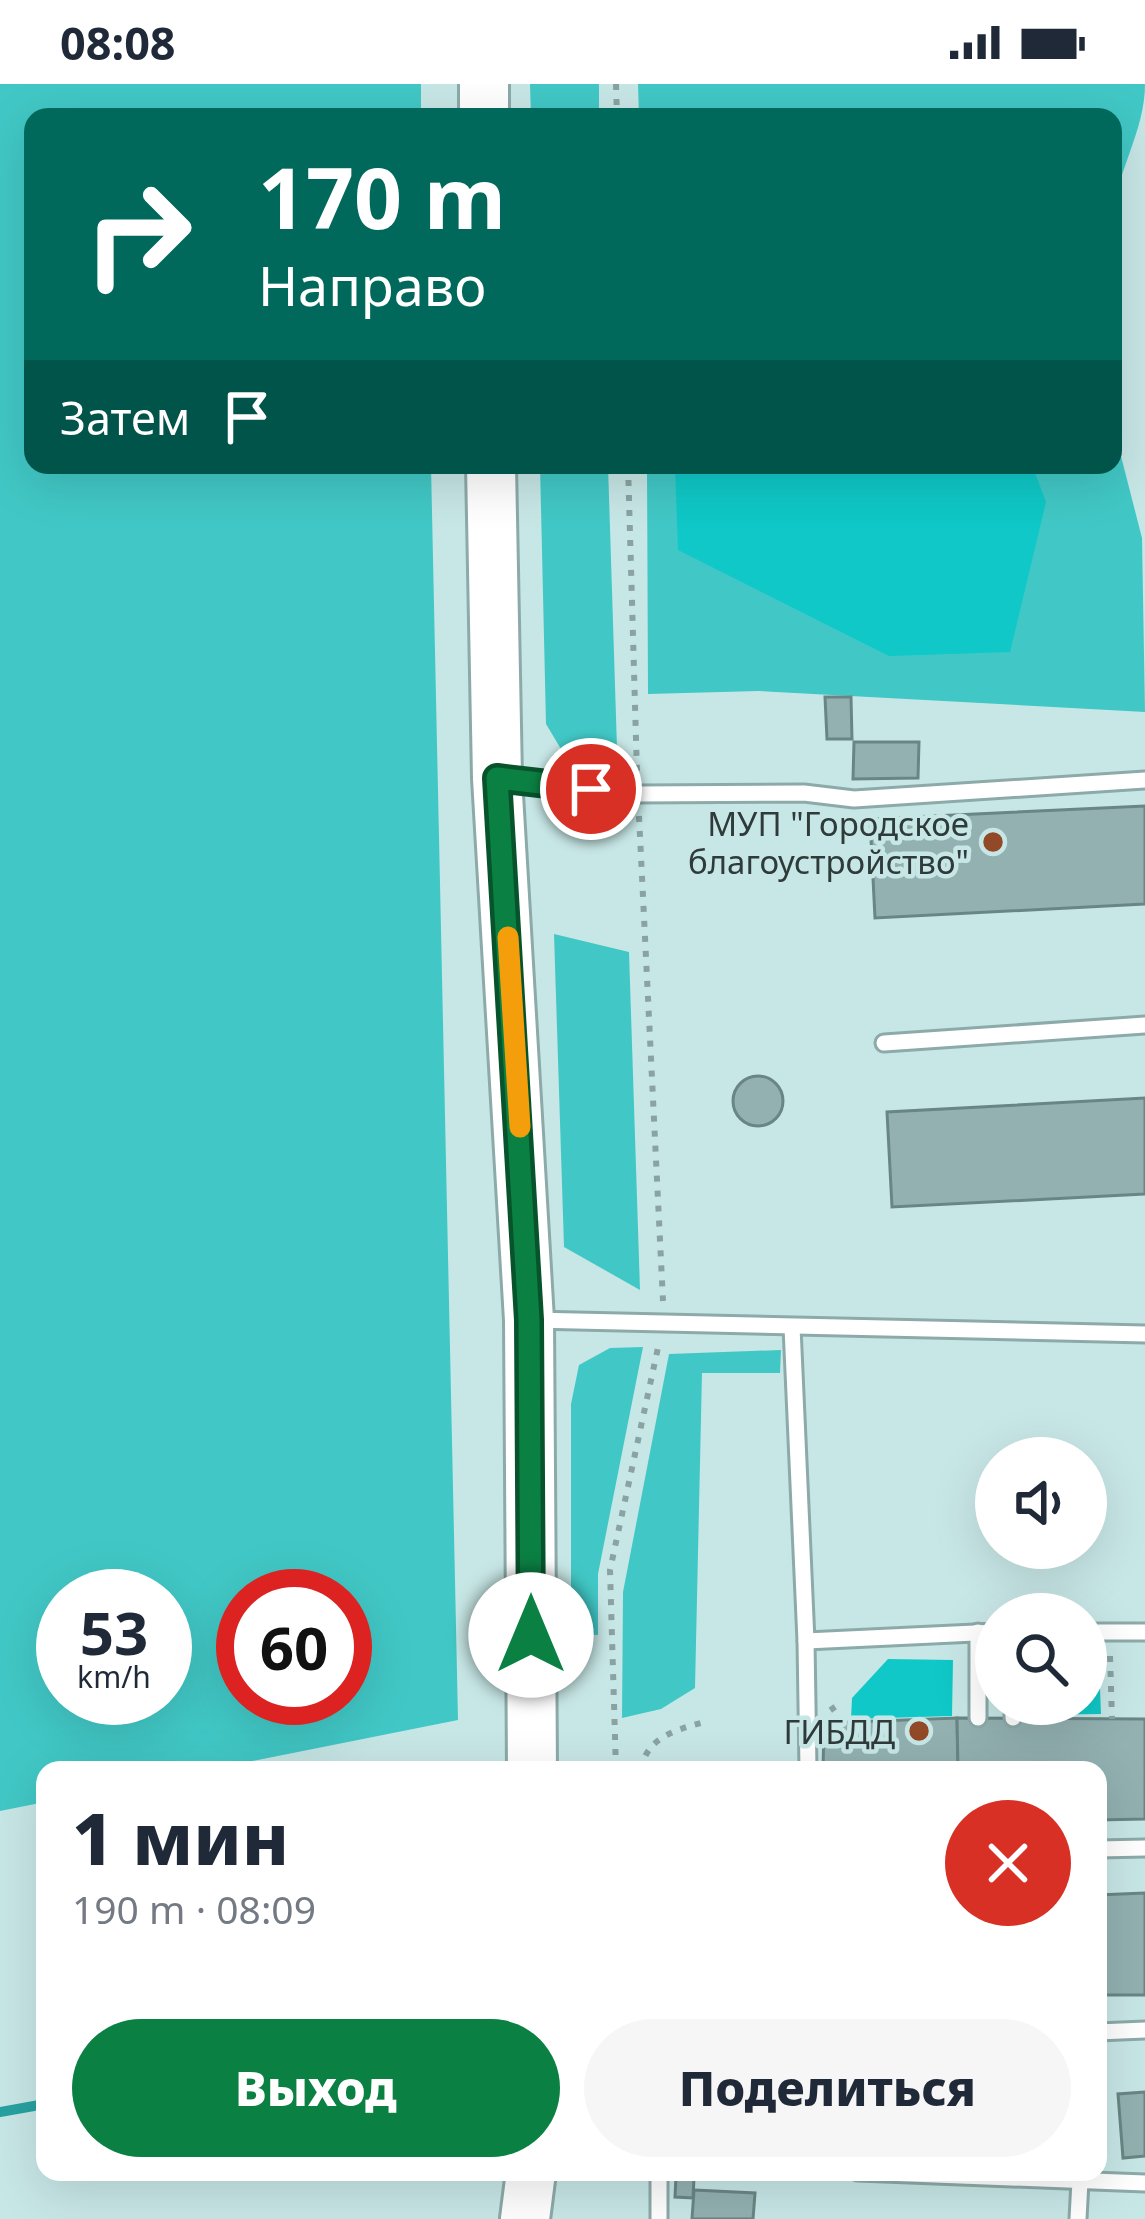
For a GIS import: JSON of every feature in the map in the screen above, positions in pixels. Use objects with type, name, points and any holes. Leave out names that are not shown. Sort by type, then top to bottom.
[{"type":"main road","points":[[491,474],[497,778],[529,1320],[532,1761]]},
{"type":"main road","points":[[524,2219],[530,2181]]},
{"type":"lane","points":[[497,778],[638,794],[804,794],[854,799],[1145,780]]},
{"type":"lane","points":[[884,1042],[1145,1025]]},
{"type":"lane","points":[[529,1320],[1145,1334]]},
{"type":"lane","points":[[792,1327],[808,1761]]},
{"type":"lane","points":[[1109,1632],[1145,1632]]},
{"type":"lane","points":[[806,1641],[975,1633]]},
{"type":"lane","points":[[1107,1849],[1145,1848]]},
{"type":"lane","points":[[1107,2032],[1145,2030]]},
{"type":"lane","points":[[659,2181],[659,2219]]},
{"type":"lane","points":[[1078,2219],[1080,2181],[1145,2183]]},
{"type":"path","points":[[616,1761],[610,1570],[664,1322],[638,794],[628,474]]},
{"type":"path","points":[[1109,1632],[1112,1719]]},
{"type":"path","points":[[642,1761],[664,1733],[701,1723]]},
{"type":"shaded area","points":[[0,84],[421,84],[421,108],[24,108],[24,474],[431,474],[458,1720],[252,1761],[36,1761],[36,1804],[0,1811]]},
{"type":"shaded area","points":[[530,84],[599,84],[599,108],[531,108]]},
{"type":"shaded area","points":[[638,84],[1145,84],[1141,118],[1122,177],[1122,108],[639,108]]},
{"type":"shaded area","points":[[1122,460],[1142,538],[1145,712],[759,691],[648,694],[647,474],[1122,474]]},
{"type":"shaded area","points":[[540,474],[608,474],[617,748],[582,753],[561,749],[546,724]]},
{"type":"shaded area","points":[[675,474],[1035,474],[1046,502],[1010,652],[889,656],[678,550]]},
{"type":"shaded area","points":[[554,934],[629,952],[640,1290],[564,1247]]},
{"type":"shaded area","points":[[643,1347],[598,1574],[598,1635],[571,1633],[571,1404],[579,1365],[610,1348]]},
{"type":"shaded area","points":[[781,1350],[780,1373],[702,1373],[695,1688],[661,1709],[622,1718],[623,1592],[669,1354]]},
{"type":"shaded area","points":[[888,1659],[953,1660],[952,1716],[851,1719],[852,1698]]},
{"type":"building","points":[[825,697],[851,697],[852,739],[827,739]]},
{"type":"building","points":[[854,742],[919,742],[918,778],[853,779]]},
{"type":"building","points":[[1145,806],[1145,904],[875,918],[870,819]]},
{"type":"building","points":[[758,1076],[776,1083],[783,1101],[776,1119],[758,1126],[740,1119],[733,1101],[740,1083]]},
{"type":"building","points":[[1145,1098],[1145,1194],[892,1207],[887,1112]]},
{"type":"building","points":[[957,1718],[958,1761],[823,1761],[824,1723]]},
{"type":"building","points":[[957,1718],[975,1718],[975,1725],[1107,1725],[1107,1719],[1145,1719],[1145,1819],[1107,1820],[1107,1761],[958,1761]]},
{"type":"building","points":[[1145,1893],[1145,1995],[1107,1995],[1107,1895]]},
{"type":"building","points":[[1145,2092],[1145,2156],[1123,2158],[1118,2094]]},
{"type":"building","points":[[676,2181],[694,2181],[693,2198],[675,2197]]},
{"type":"building","points":[[694,2190],[755,2193],[753,2219],[692,2219]]},
{"type":"waterway","points":[[0,2112],[36,2106]]},
{"type":"slow traffic","points":[[508,937],[520,1127]]},
{"type":"place","name":"МУП \"Городское благоустройство\"","points":[[993,842]]},
{"type":"place","name":"ГИБДД","points":[[919,1731]]},
{"type":"route","points":[[531,1635],[529,1320],[497,778],[591,789]]}]
